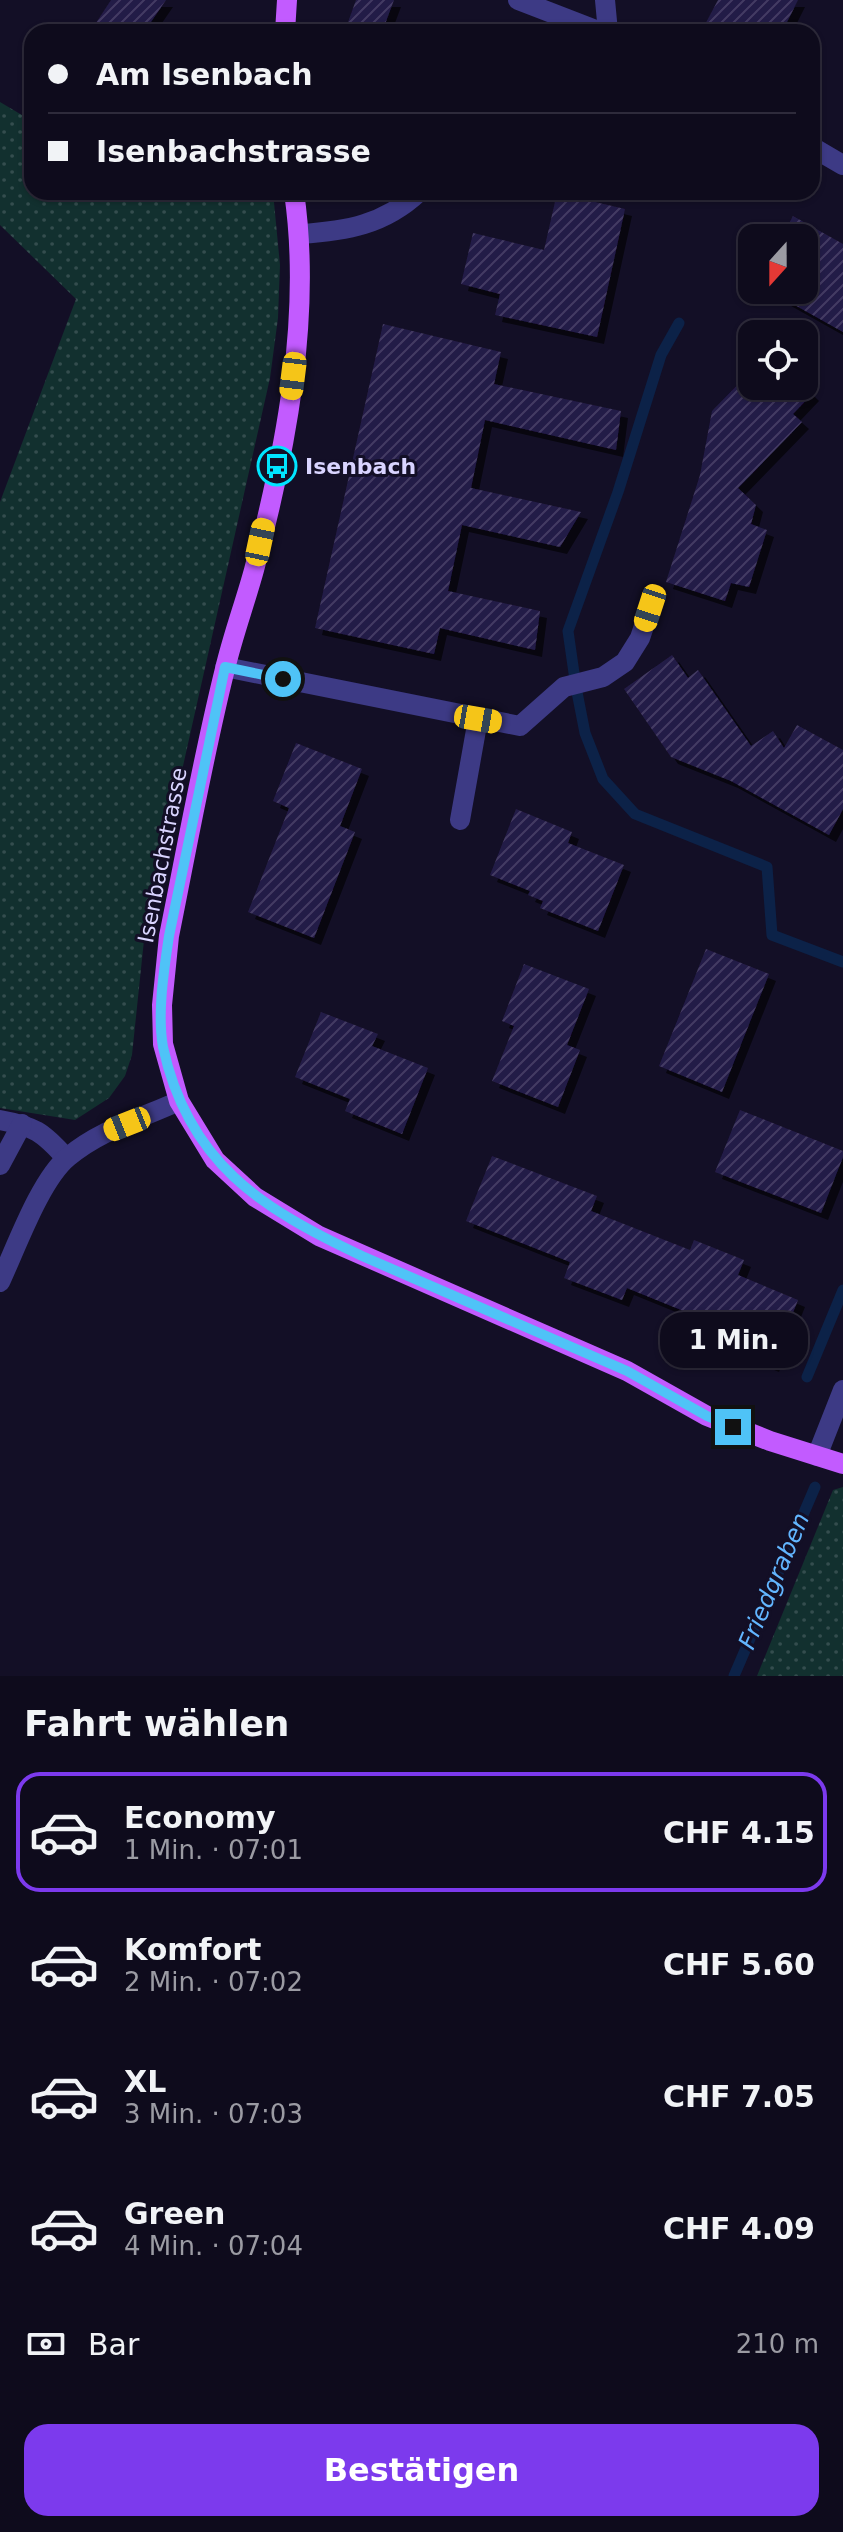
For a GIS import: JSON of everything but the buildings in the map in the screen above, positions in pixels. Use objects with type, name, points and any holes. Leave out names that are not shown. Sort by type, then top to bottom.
[{"type":"main road","points":[[286,24],[287,0]]},
{"type":"main road","name":"Isenbachstrasse","points":[[295,200],[300,234],[300,290],[288,420],[255,568],[225,667],[164,972],[163,1044],[179,1101],[215,1160],[255,1197],[319,1236],[627,1371],[707,1416],[770,1441],[843,1464]]},
{"type":"street","points":[[518,0],[580,24]]},
{"type":"street","points":[[605,0],[607,24]]},
{"type":"street","points":[[820,152],[843,165]]},
{"type":"street","points":[[300,234],[360,227],[385,216],[408,200]]},
{"type":"street","points":[[225,667],[520,726],[564,687],[603,677],[625,662],[640,638],[650,608]]},
{"type":"street","points":[[460,820],[478,719]]},
{"type":"street","points":[[0,1282],[36,1205],[66,1158],[101,1134],[179,1101]]},
{"type":"street","points":[[0,1120],[22,1124],[45,1134],[66,1158]]},
{"type":"street","points":[[0,1165],[22,1124]]},
{"type":"street","points":[[817,1456],[843,1390]]},
{"type":"green space","points":[[0,102],[24,116],[24,200],[274,200],[280,265],[278,318],[270,378],[144,940],[132,1055],[125,1076],[109,1098],[75,1120],[0,1108],[0,502],[76,299],[0,225]]},
{"type":"green space","points":[[843,1487],[843,1676],[757,1676],[833,1490]]},
{"type":"waterway","name":"Isenbach","points":[[679,323],[661,355],[618,492],[568,631],[585,733],[603,779],[635,814],[767,867],[772,935],[843,962]]},
{"type":"waterway","name":"Isenbach","points":[[807,1377],[843,1290]]},
{"type":"waterway","name":"Friedgraben","points":[[734,1676],[815,1487]]},
{"type":"place","name":"Isenbach","points":[[277,466]]},
{"type":"route","points":[[283,679],[225,667],[164,972],[163,1044],[179,1101],[215,1160],[255,1197],[288,1218],[362,1256],[627,1371],[707,1416],[733,1427]]}]
